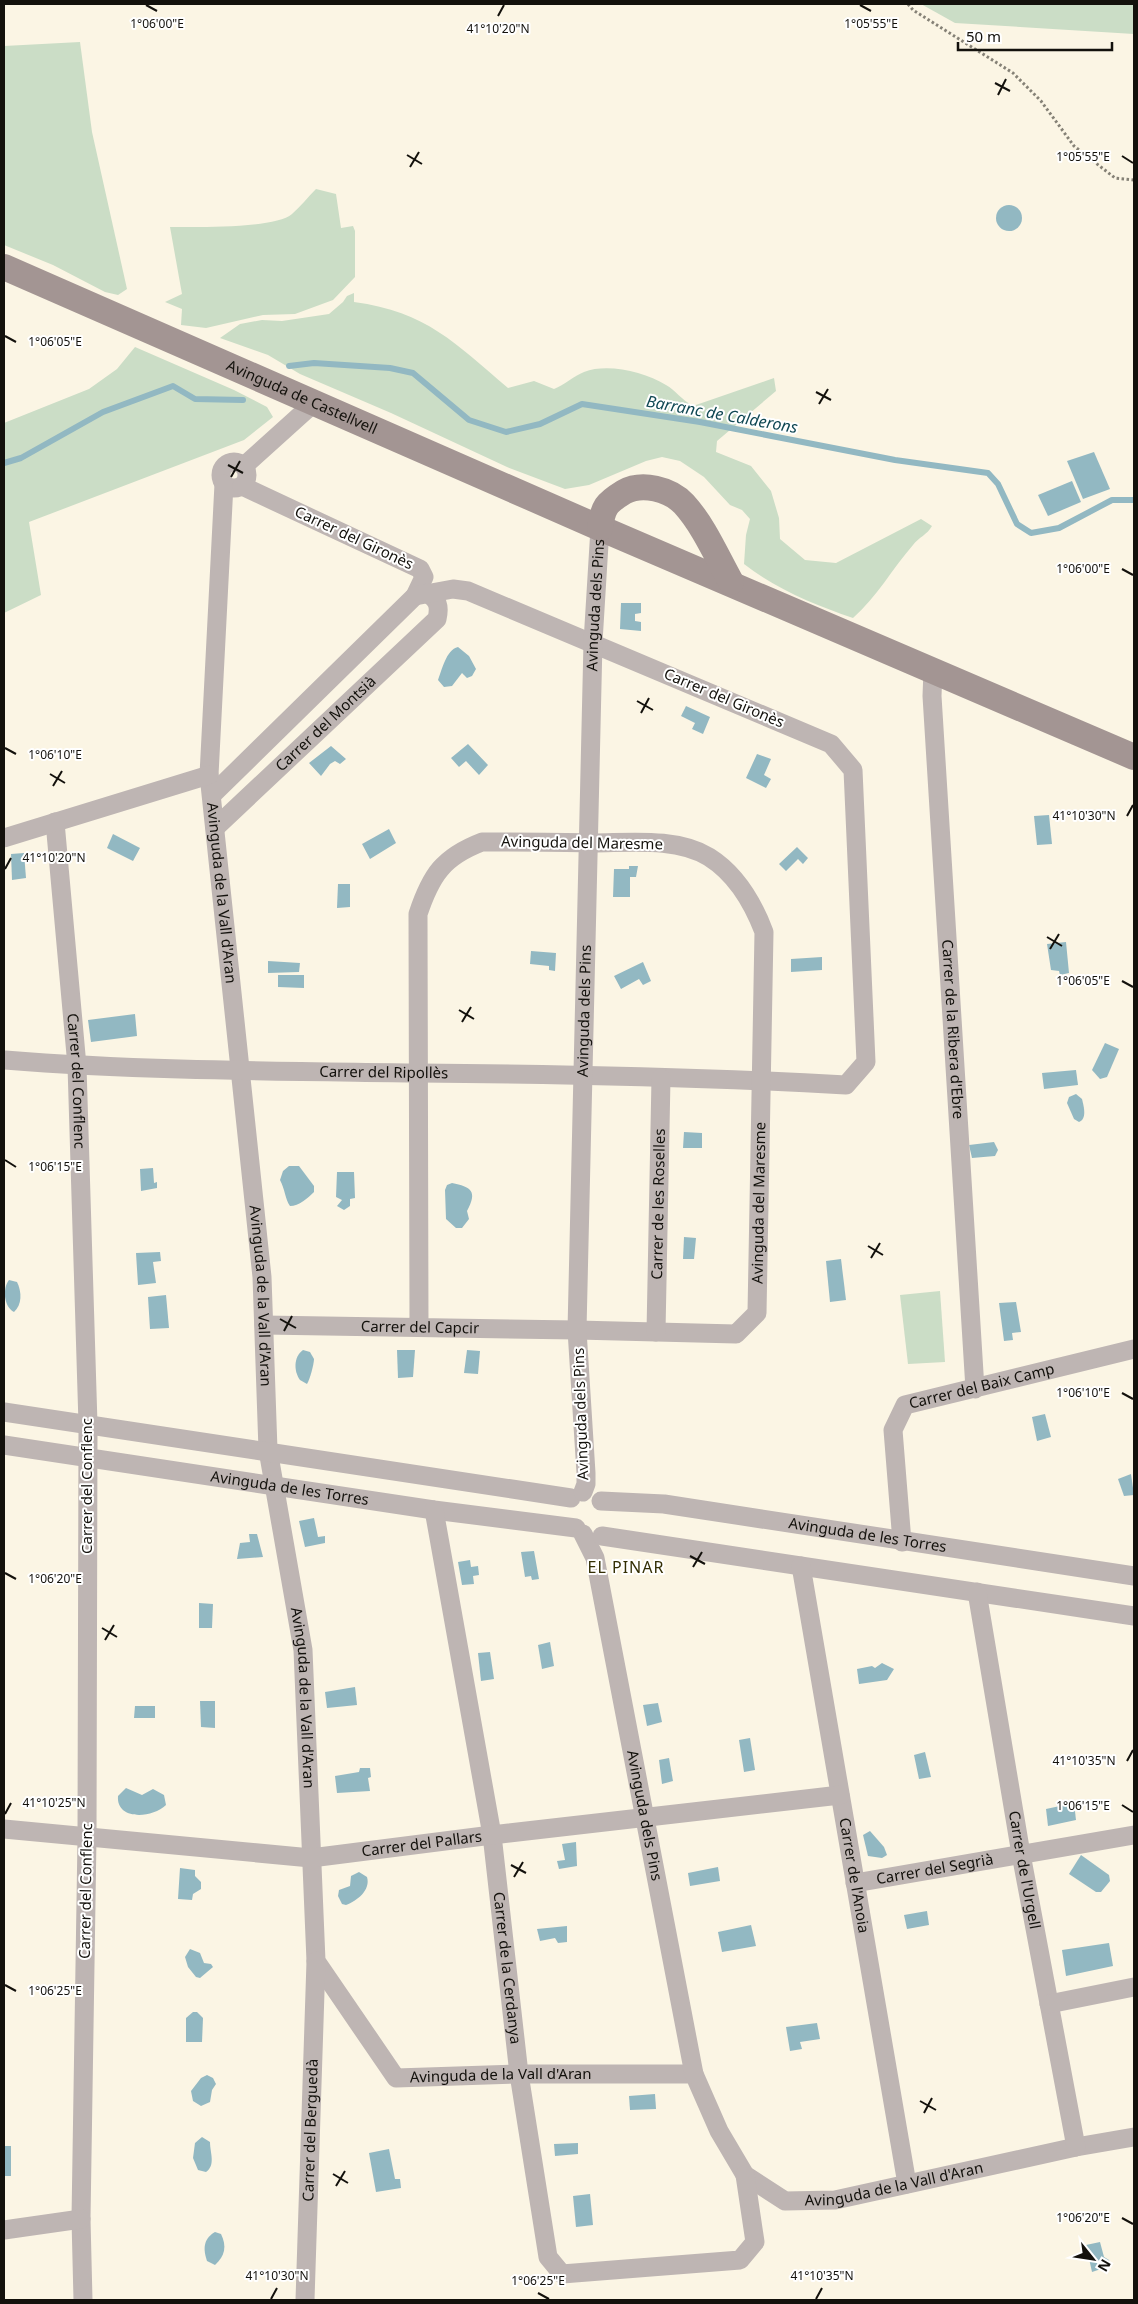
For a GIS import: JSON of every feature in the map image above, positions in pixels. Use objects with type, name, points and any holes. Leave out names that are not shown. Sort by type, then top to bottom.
[{"type":"street","name":"Avinguda de Castellvell","points":[[4,267],[600,528],[731,582],[1134,757]]},
{"type":"street","name":"Avinguda de la Vall d'Aran","points":[[315,402],[244,466],[236,462],[227,464],[222,471],[233,485],[209,775],[262,1277],[268,1450],[303,1650],[316,1961],[396,2078],[519,2074],[694,2074],[719,2131],[744,2175],[785,2201],[835,2200],[1076,2147],[1134,2137]]},
{"type":"street","name":"Carrer del Gironès","points":[[233,485],[420,568],[424,576],[421,595],[453,589],[468,591],[593,642],[831,744],[853,770],[866,1062],[846,1085],[762,1080]]},
{"type":"street","points":[[600,528],[602,510],[611,501],[627,491],[642,487],[656,488],[673,494],[684,504],[698,524],[731,582]]},
{"type":"street","name":"Avinguda dels Pins","points":[[577,1495],[586,1484],[577,1330],[590,843],[593,642],[600,528]]},
{"type":"street","name":"Carrer del Montsià","points":[[212,795],[421,595],[438,604],[440,609],[437,619],[214,828]]},
{"type":"street","name":"Carrer de la Ribera d'Ebre","points":[[933,670],[933,716],[974,1389]]},
{"type":"street","points":[[4,838],[209,775]]},
{"type":"street","name":"Carrer del Conflenc","points":[[55,822],[77,1066],[88,1424],[87,1838],[81,2219],[82,2300]]},
{"type":"street","name":"Avinguda del Maresme","points":[[420,1327],[418,914],[427,887],[442,866],[461,850],[482,842],[665,843],[707,856],[722,866],[756,909],[764,932],[757,1313],[736,1334],[577,1330]]},
{"type":"street","name":"Carrer del Ripollès","points":[[5,1060],[77,1066],[240,1072],[420,1073],[762,1080]]},
{"type":"street","name":"Carrer de les Roselles","points":[[656,1332],[661,1078]]},
{"type":"street","name":"Carrer del Capcir","points":[[264,1325],[577,1330]]},
{"type":"street","name":"Carrer del Baix Camp","points":[[902,1542],[893,1430],[906,1405],[1134,1350]]},
{"type":"street","points":[[4,1412],[577,1495],[592,1494],[600,1501],[610,1515],[608,1531],[591,1534],[567,1513],[577,1495]]},
{"type":"street","name":"Avinguda de les Torres","points":[[4,1445],[1134,1616]]},
{"type":"street","name":"Avinguda de les Torres","points":[[600,1501],[664,1504],[902,1542],[1134,1576]]},
{"type":"street","name":"Carrer de la Cerdanya","points":[[434,1510],[492,1835],[519,2074],[548,2257],[562,2274],[740,2260],[755,2242],[744,2175]]},
{"type":"street","name":"Avinguda dels Pins","points":[[591,1534],[694,2074]]},
{"type":"street","name":"Carrer de l'Anoia","points":[[801,1566],[907,2184]]},
{"type":"street","name":"Carrer de l'Urgell","points":[[977,1592],[1021,1854],[1076,2147]]},
{"type":"street","name":"Carrer del Pallars","points":[[4,1829],[311,1858],[840,1795]]},
{"type":"street","name":"Carrer del Segrià","points":[[855,1883],[1134,1835]]},
{"type":"street","name":"Carrer del Berguedà","points":[[305,2300],[316,1961]]},
{"type":"street","points":[[1049,2004],[1134,1987]]},
{"type":"street","points":[[4,2230],[81,2219]]},
{"type":"path","points":[[908,4],[913,10],[1013,73],[1041,102],[1074,146],[1115,178],[1134,180]]},
{"type":"green space","points":[[921,4],[1134,4],[1134,34],[955,23]]},
{"type":"green space","points":[[80,42],[92,132],[127,289],[118,295],[105,292],[53,265],[4,245],[4,46]]},
{"type":"green space","points":[[316,189],[336,194],[341,228],[353,226],[355,231],[355,277],[333,300],[295,314],[263,315],[206,328],[181,325],[182,309],[165,302],[182,294],[170,227],[252,225],[283,219],[292,214]]},
{"type":"green space","points":[[354,293],[354,302],[401,313],[438,332],[472,357],[508,388],[534,381],[554,389],[584,372],[594,369],[626,370],[657,380],[693,406],[774,378],[776,391],[717,441],[716,452],[751,466],[771,491],[779,518],[780,539],[805,560],[836,563],[921,519],[932,526],[928,532],[915,542],[870,601],[853,618],[796,596],[744,564],[746,535],[750,519],[742,510],[730,505],[704,477],[680,461],[662,457],[646,461],[589,485],[565,489],[507,467],[391,413],[300,374],[268,355],[220,338],[240,324],[262,320],[282,321],[329,314],[347,296]]},
{"type":"green space","points":[[135,347],[234,390],[267,407],[273,417],[244,440],[29,522],[41,595],[4,613],[4,423],[89,389],[117,369]]},
{"type":"green space","points":[[940,1291],[945,1362],[908,1364],[900,1295]]},
{"type":"water","points":[[1009,205],[1018,209],[1022,218],[1018,227],[1009,231],[1000,227],[996,218],[1000,209]]},
{"type":"water","points":[[1094,452],[1110,489],[1083,499],[1067,461]]},
{"type":"water","points":[[1072,481],[1081,502],[1048,516],[1038,495]]},
{"type":"water","points":[[621,603],[641,603],[641,613],[635,614],[635,621],[641,622],[641,631],[620,629]]},
{"type":"water","points":[[458,647],[469,656],[476,669],[472,676],[467,678],[462,673],[452,686],[444,687],[438,680],[441,671],[447,656]]},
{"type":"water","points":[[686,706],[710,717],[703,734],[692,729],[695,723],[681,716]]},
{"type":"water","points":[[468,744],[488,765],[479,775],[466,761],[459,767],[451,758]]},
{"type":"water","points":[[331,746],[346,759],[340,764],[335,761],[330,764],[321,776],[309,763]]},
{"type":"water","points":[[757,754],[771,759],[764,775],[771,779],[766,788],[746,778]]},
{"type":"water","points":[[1049,815],[1052,844],[1037,845],[1034,816]]},
{"type":"water","points":[[389,829],[396,843],[370,859],[362,844]]},
{"type":"water","points":[[113,834],[140,848],[133,861],[107,848]]},
{"type":"water","points":[[797,847],[808,858],[803,864],[798,859],[786,871],[779,864]]},
{"type":"water","points":[[24,853],[26,878],[12,880],[11,854]]},
{"type":"water","points":[[629,866],[638,866],[636,877],[630,877],[630,897],[613,897],[614,869],[629,869]]},
{"type":"water","points":[[338,884],[350,884],[350,907],[337,908]]},
{"type":"water","points":[[1066,942],[1069,973],[1060,975],[1059,971],[1051,970],[1047,944]]},
{"type":"water","points":[[531,951],[556,953],[555,971],[549,970],[549,966],[530,964]]},
{"type":"water","points":[[822,957],[822,970],[791,972],[791,959]]},
{"type":"water","points":[[268,961],[300,963],[299,972],[268,973]]},
{"type":"water","points":[[643,962],[651,981],[643,985],[639,979],[621,989],[614,976]]},
{"type":"water","points":[[278,975],[304,975],[304,988],[278,987]]},
{"type":"water","points":[[135,1014],[137,1036],[91,1042],[88,1020]]},
{"type":"water","points":[[1105,1043],[1119,1049],[1107,1077],[1100,1079],[1092,1070]]},
{"type":"water","points":[[1076,1070],[1078,1085],[1044,1089],[1042,1073]]},
{"type":"water","points":[[1076,1094],[1082,1099],[1084,1109],[1084,1116],[1079,1122],[1074,1119],[1067,1103],[1069,1097]]},
{"type":"water","points":[[684,1132],[702,1133],[702,1148],[683,1148]]},
{"type":"water","points":[[994,1142],[998,1150],[995,1156],[972,1158],[969,1145]]},
{"type":"water","points":[[289,1166],[299,1166],[314,1186],[314,1192],[309,1197],[293,1206],[290,1206],[287,1200],[280,1180],[283,1171]]},
{"type":"water","points":[[153,1168],[154,1183],[157,1182],[157,1188],[141,1191],[140,1169]]},
{"type":"water","points":[[337,1172],[354,1172],[355,1198],[350,1199],[350,1206],[344,1210],[337,1206],[342,1200],[336,1197]]},
{"type":"water","points":[[452,1183],[468,1188],[472,1194],[467,1211],[469,1219],[462,1228],[456,1228],[446,1219],[445,1190],[447,1185]]},
{"type":"water","points":[[684,1237],[696,1238],[694,1259],[683,1259]]},
{"type":"water","points":[[160,1252],[161,1261],[153,1262],[156,1283],[138,1285],[136,1253]]},
{"type":"water","points":[[841,1259],[846,1300],[830,1302],[826,1261]]},
{"type":"water","points":[[9,1280],[17,1282],[20,1290],[19,1306],[14,1312],[8,1306],[5,1298],[5,1288]]},
{"type":"water","points":[[166,1295],[169,1328],[150,1329],[148,1297]]},
{"type":"water","points":[[1016,1302],[1021,1332],[1012,1333],[1013,1340],[1004,1341],[999,1303]]},
{"type":"water","points":[[303,1350],[310,1352],[314,1359],[312,1372],[307,1384],[300,1380],[296,1369],[297,1357]]},
{"type":"water","points":[[397,1350],[415,1350],[413,1377],[398,1378]]},
{"type":"water","points":[[467,1350],[480,1351],[478,1374],[464,1373]]},
{"type":"water","points":[[1045,1414],[1051,1437],[1037,1441],[1032,1417]]},
{"type":"water","points":[[1131,1474],[1134,1495],[1124,1496],[1118,1479]]},
{"type":"water","points":[[314,1518],[318,1537],[325,1536],[325,1543],[305,1547],[299,1521]]},
{"type":"water","points":[[249,1534],[257,1534],[263,1557],[237,1559],[240,1543],[250,1542]]},
{"type":"water","points":[[534,1551],[539,1579],[532,1580],[531,1576],[525,1577],[521,1552]]},
{"type":"water","points":[[470,1560],[471,1567],[478,1566],[479,1575],[473,1576],[474,1584],[462,1585],[458,1562]]},
{"type":"water","points":[[199,1603],[213,1604],[212,1628],[199,1628]]},
{"type":"water","points":[[550,1642],[554,1666],[542,1669],[538,1645]]},
{"type":"water","points":[[490,1652],[494,1679],[481,1681],[478,1653]]},
{"type":"water","points":[[882,1663],[894,1669],[887,1680],[859,1684],[857,1669],[872,1666],[875,1668]]},
{"type":"water","points":[[355,1687],[357,1705],[327,1708],[325,1692]]},
{"type":"water","points":[[200,1701],[215,1701],[215,1728],[201,1727]]},
{"type":"water","points":[[658,1703],[662,1722],[647,1726],[643,1705]]},
{"type":"water","points":[[135,1706],[155,1706],[155,1718],[134,1718]]},
{"type":"water","points":[[750,1738],[755,1770],[744,1772],[739,1740]]},
{"type":"water","points":[[925,1752],[931,1777],[919,1779],[914,1755]]},
{"type":"water","points":[[669,1758],[673,1781],[662,1784],[659,1760]]},
{"type":"water","points":[[360,1768],[370,1768],[371,1777],[368,1778],[370,1791],[337,1793],[335,1776],[359,1772]]},
{"type":"water","points":[[126,1788],[142,1795],[153,1789],[164,1795],[166,1805],[160,1810],[144,1815],[128,1813],[119,1804],[118,1796]]},
{"type":"water","points":[[1074,1803],[1076,1820],[1048,1826],[1046,1809]]},
{"type":"water","points":[[870,1831],[884,1847],[887,1855],[882,1858],[868,1856],[863,1835]]},
{"type":"water","points":[[576,1842],[577,1866],[559,1869],[557,1861],[565,1860],[562,1844]]},
{"type":"water","points":[[1081,1855],[1109,1875],[1110,1881],[1101,1892],[1096,1892],[1069,1874]]},
{"type":"water","points":[[718,1867],[720,1881],[690,1886],[688,1873]]},
{"type":"water","points":[[180,1868],[195,1870],[195,1876],[201,1882],[201,1889],[193,1894],[192,1900],[178,1899]]},
{"type":"water","points":[[359,1872],[367,1877],[368,1882],[365,1891],[354,1901],[346,1905],[342,1904],[338,1896],[339,1890],[350,1886],[351,1876]]},
{"type":"water","points":[[927,1911],[929,1925],[907,1929],[904,1915]]},
{"type":"water","points":[[751,1925],[756,1946],[722,1952],[718,1932]]},
{"type":"water","points":[[567,1926],[567,1942],[558,1943],[555,1938],[540,1941],[537,1929]]},
{"type":"water","points":[[1109,1943],[1113,1966],[1066,1976],[1062,1950]]},
{"type":"water","points":[[190,1949],[200,1953],[204,1963],[211,1964],[213,1967],[200,1978],[196,1977],[188,1967],[185,1957]]},
{"type":"water","points":[[193,2012],[197,2012],[203,2018],[202,2042],[186,2042],[186,2018]]},
{"type":"water","points":[[817,2023],[820,2039],[800,2042],[802,2049],[790,2051],[786,2027]]},
{"type":"water","points":[[207,2075],[213,2078],[216,2084],[212,2090],[210,2102],[201,2106],[193,2101],[191,2091],[201,2078]]},
{"type":"water","points":[[655,2094],[656,2109],[630,2110],[629,2096]]},
{"type":"water","points":[[202,2137],[210,2142],[212,2158],[211,2166],[206,2172],[198,2170],[193,2158],[195,2143]]},
{"type":"water","points":[[578,2143],[578,2154],[555,2156],[554,2144]]},
{"type":"water","points":[[4,2146],[11,2146],[11,2176],[4,2176]]},
{"type":"water","points":[[389,2149],[395,2179],[400,2179],[401,2188],[376,2192],[369,2153]]},
{"type":"water","points":[[590,2194],[593,2225],[576,2227],[573,2196]]},
{"type":"water","points":[[215,2232],[221,2234],[224,2251],[215,2265],[207,2261],[205,2245],[208,2238]]},
{"type":"water","points":[[1100,2242],[1104,2257],[1109,2260],[1110,2266],[1092,2272],[1086,2245]]},
{"type":"waterway","name":"Barranc de Calderons","points":[[289,366],[314,363],[390,368],[413,373],[469,420],[506,432],[540,424],[582,404],[700,422],[895,460],[988,473],[998,484],[1017,524],[1031,533],[1059,528],[1112,500],[1134,500]]},
{"type":"waterway","name":"Barranc de Calderons","points":[[4,463],[21,458],[103,412],[173,386],[195,399],[243,400]]},
{"type":"district","name":"EL PINAR","points":[[626,1567]]}]
